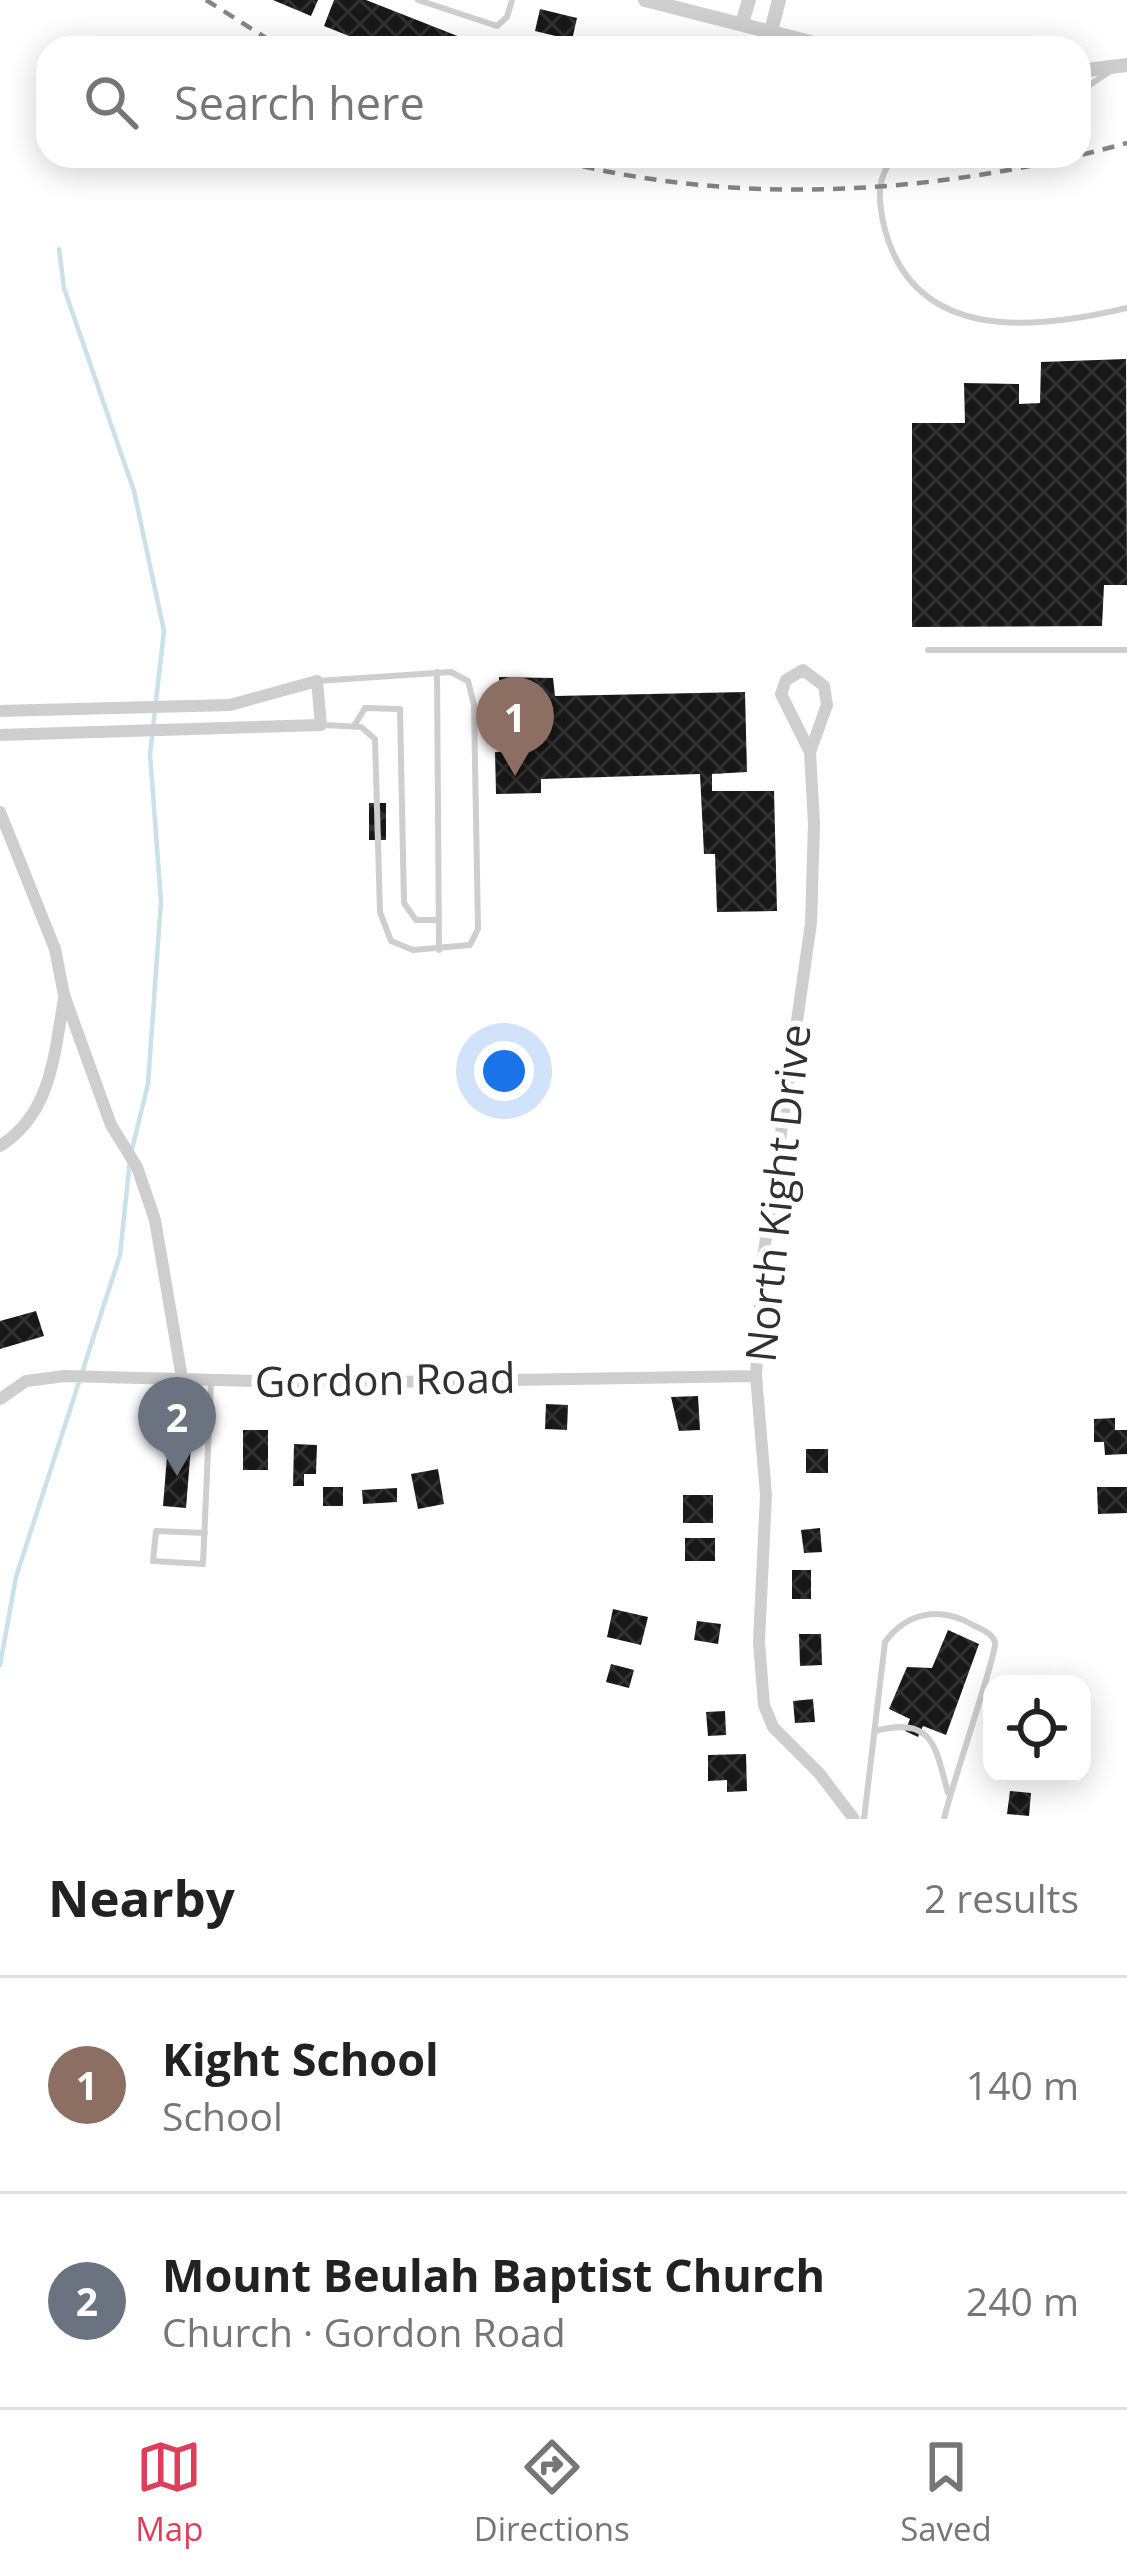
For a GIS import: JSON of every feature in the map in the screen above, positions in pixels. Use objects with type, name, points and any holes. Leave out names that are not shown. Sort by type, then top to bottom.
[{"type":"street","points":[[645,0],[790,36]]},
{"type":"street","points":[[742,23],[749,0]]},
{"type":"street","points":[[771,31],[779,0]]},
{"type":"street","points":[[1091,70],[1121,66]]},
{"type":"street","name":"North Kight Drive","points":[[810,752],[781,694],[786,680],[803,670],[824,686],[827,705],[810,752],[811,923],[763,1259],[756,1376],[766,1495],[759,1642],[764,1705],[773,1727],[820,1773],[854,1819]]},
{"type":"street","points":[[0,711],[230,705],[317,681],[321,725],[0,735]]},
{"type":"street","points":[[0,812],[55,949],[64,994],[111,1125],[137,1168],[155,1220],[182,1378]]},
{"type":"street","points":[[0,1146],[36,1114],[55,1058],[64,994]]},
{"type":"street","name":"Gordon Road","points":[[0,1399],[26,1381],[65,1376],[211,1382],[756,1376]]},
{"type":"lane","points":[[418,0],[484,26],[497,26],[507,17],[512,0]]},
{"type":"lane","points":[[1091,85],[1121,66]]},
{"type":"lane","points":[[889,168],[878,188],[891,253],[921,291],[968,318],[995,324],[1031,326],[1127,308]]},
{"type":"lane","points":[[928,650],[1127,650]]},
{"type":"lane","points":[[317,681],[436,672],[461,676],[473,692],[478,929],[470,945],[440,950],[402,948],[383,929],[378,752],[368,731],[321,725]]},
{"type":"lane","points":[[436,672],[440,950]]},
{"type":"lane","points":[[354,726],[365,708],[400,709],[404,903],[416,920],[440,920]]},
{"type":"lane","points":[[205,1533],[156,1531],[153,1561],[203,1564],[205,1533],[211,1382]]},
{"type":"lane","points":[[863,1819],[884,1642],[912,1617],[950,1614],[987,1632],[995,1641],[996,1659],[975,1703],[944,1819]]},
{"type":"lane","points":[[875,1731],[900,1724],[933,1739],[949,1796]]},
{"type":"building","points":[[273,0],[318,0],[311,16]]},
{"type":"building","points":[[334,0],[366,0],[458,36],[349,36],[324,26]]},
{"type":"building","points":[[540,9],[577,18],[573,36],[535,31]]},
{"type":"building","points":[[1126,359],[1127,585],[1104,585],[1102,626],[912,627],[912,423],[965,423],[964,383],[1019,384],[1019,404],[1040,403],[1041,362]]},
{"type":"building","points":[[499,677],[553,678],[555,696],[745,692],[747,772],[712,774],[712,791],[774,791],[777,911],[717,912],[715,854],[704,854],[700,774],[541,779],[541,793],[496,794],[495,752],[516,751],[515,738],[523,737],[523,721],[500,719]]},
{"type":"building","points":[[369,803],[386,803],[386,840],[369,840]]},
{"type":"building","points":[[36,1311],[44,1336],[0,1349],[0,1321]]},
{"type":"building","points":[[698,1396],[700,1430],[679,1431],[671,1397]]},
{"type":"building","points":[[546,1404],[568,1405],[567,1430],[545,1429]]},
{"type":"building","points":[[1115,1418],[1115,1430],[1127,1430],[1127,1454],[1105,1455],[1104,1442],[1094,1442],[1094,1419]]},
{"type":"building","points":[[243,1430],[268,1430],[268,1470],[243,1470]]},
{"type":"building","points":[[168,1444],[191,1446],[186,1508],[163,1506]]},
{"type":"building","points":[[294,1444],[317,1445],[316,1474],[304,1474],[304,1486],[293,1486]]},
{"type":"building","points":[[806,1449],[828,1449],[828,1473],[806,1473]]},
{"type":"building","points":[[438,1469],[444,1504],[418,1509],[411,1474]]},
{"type":"building","points":[[323,1487],[343,1487],[343,1506],[323,1506]]},
{"type":"building","points":[[1097,1487],[1127,1487],[1127,1513],[1098,1514]]},
{"type":"building","points":[[397,1488],[397,1502],[363,1504],[362,1490]]},
{"type":"building","points":[[683,1495],[713,1495],[713,1523],[683,1523]]},
{"type":"building","points":[[820,1528],[822,1552],[804,1553],[801,1530]]},
{"type":"building","points":[[685,1538],[715,1538],[715,1561],[685,1561]]},
{"type":"building","points":[[792,1570],[811,1570],[811,1599],[792,1599]]},
{"type":"building","points":[[613,1609],[648,1617],[641,1645],[607,1637]]},
{"type":"building","points":[[697,1621],[721,1624],[718,1644],[694,1640]]},
{"type":"building","points":[[948,1630],[979,1644],[946,1735],[923,1726],[918,1737],[905,1731],[910,1719],[889,1709],[907,1667],[932,1668]]},
{"type":"building","points":[[799,1634],[821,1634],[822,1665],[800,1666]]},
{"type":"building","points":[[611,1664],[634,1670],[629,1688],[606,1682]]},
{"type":"building","points":[[813,1699],[815,1722],[795,1723],[793,1701]]},
{"type":"building","points":[[725,1711],[726,1735],[708,1736],[706,1712]]},
{"type":"building","points":[[746,1754],[747,1791],[727,1792],[727,1780],[708,1781],[708,1755]]},
{"type":"building","points":[[1010,1791],[1031,1793],[1029,1816],[1007,1814]]},
{"type":"waterway","points":[[59,249],[64,288],[134,491],[164,631],[150,754],[161,901],[148,1084],[132,1149]]},
{"type":"waterway","points":[[0,1665],[16,1577],[120,1255],[130,1160]]},
{"type":"railway","points":[[206,0],[263,36]]},
{"type":"railway","points":[[1091,152],[1127,143]]},
{"type":"railway","points":[[593,168],[687,184],[761,189],[909,184],[1017,168]]},
{"type":"place","name":"Kight School","points":[[515,776]]},
{"type":"place","name":"Mount Beulah Baptist Church","points":[[177,1476]]}]
